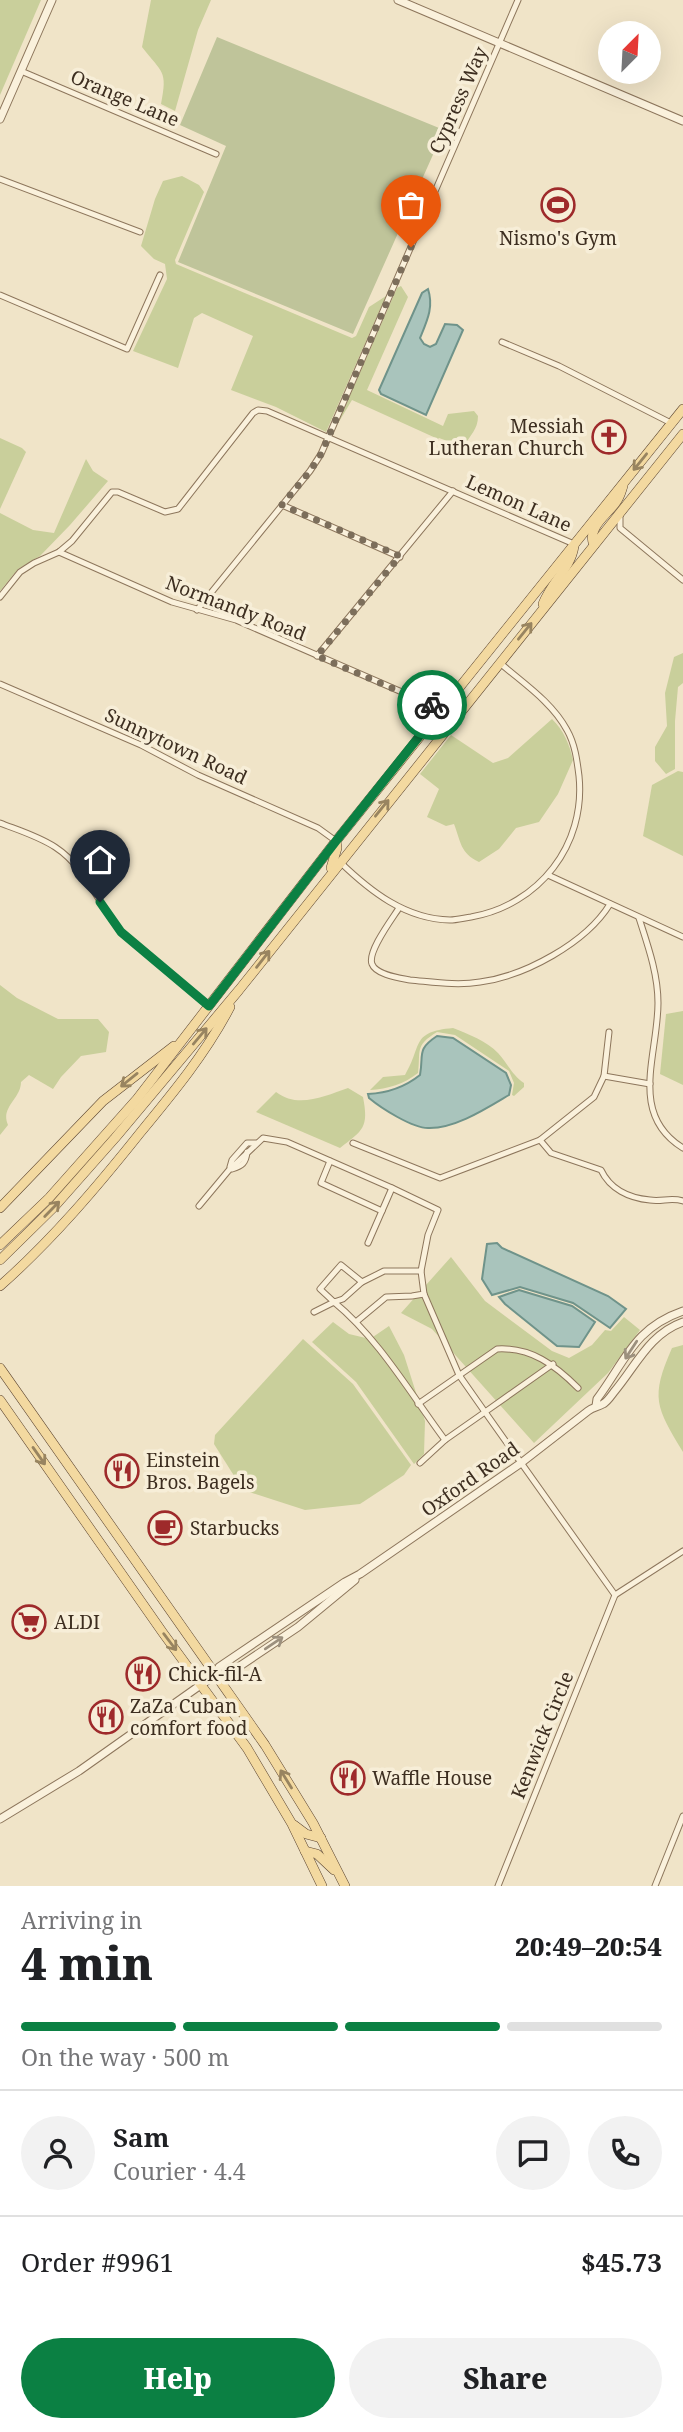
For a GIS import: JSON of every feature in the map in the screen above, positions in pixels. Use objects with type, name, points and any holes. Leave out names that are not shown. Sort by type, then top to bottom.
[{"type":"main road","points":[[0,1245],[49,1198],[111,1130],[336,841],[683,409]]},
{"type":"main road","points":[[2,1259],[54,1208],[239,990],[432,746],[659,467],[671,440],[671,423]]},
{"type":"main road","points":[[664,457],[683,434]]},
{"type":"main road","points":[[594,545],[591,537],[593,530],[619,499],[624,481]]},
{"type":"main road","points":[[540,612],[549,589],[573,557],[574,544]]},
{"type":"main road","points":[[500,663],[504,631]]},
{"type":"main road","points":[[432,746],[441,719],[441,709]]},
{"type":"main road","points":[[328,876],[336,855],[336,841]]},
{"type":"main road","points":[[0,1286],[24,1265],[99,1185],[192,1067],[220,1026],[239,990]]},
{"type":"main road","points":[[0,1208],[103,1101],[184,1039]]},
{"type":"main road","points":[[0,1275],[24,1265]]},
{"type":"main road","points":[[0,1368],[286,1777],[345,1886]]},
{"type":"main road","points":[[0,1400],[247,1748],[292,1824],[322,1886]]},
{"type":"main road","points":[[292,1824],[306,1834],[321,1838]]},
{"type":"main road","points":[[305,1851],[317,1854],[340,1876]]},
{"type":"street","points":[[0,119],[51,0]]},
{"type":"street","points":[[398,0],[680,120],[683,130]]},
{"type":"street","name":"Cypress Way","points":[[197,610],[310,471],[328,437],[518,0]]},
{"type":"street","name":"Orange Lane","points":[[21,71],[216,154]]},
{"type":"street","points":[[0,179],[140,232]]},
{"type":"street","points":[[0,295],[127,349],[160,275]]},
{"type":"street","points":[[502,342],[559,366],[671,423]]},
{"type":"street","name":"Lemon Lane","points":[[59,552],[72,541],[112,492],[118,492],[165,512],[178,509],[258,410],[267,411],[574,544]]},
{"type":"street","points":[[317,656],[453,491]]},
{"type":"street","points":[[282,505],[400,556]]},
{"type":"street","points":[[621,511],[619,526],[683,580]]},
{"type":"street","points":[[0,597],[20,572],[59,552]]},
{"type":"street","name":"Normandy Road","points":[[59,552],[172,602],[236,620],[441,709]]},
{"type":"street","points":[[340,862],[375,893],[399,908],[450,920],[480,915],[504,907],[539,885],[548,876],[562,855],[579,813],[576,758],[569,734],[559,716],[500,663]]},
{"type":"street","name":"Sunnytown Road","points":[[0,684],[141,745],[198,775],[318,828],[336,841]]},
{"type":"street","points":[[0,823],[54,846],[70,859],[85,876],[109,918],[121,932],[209,1006]]},
{"type":"street","points":[[548,876],[683,937]]},
{"type":"street","points":[[399,908],[371,955],[372,964],[376,970],[401,978],[445,984],[480,982],[531,967],[584,932],[601,918],[610,904]]},
{"type":"street","points":[[639,918],[652,959],[658,1004],[650,1084],[651,1109],[660,1128],[671,1141],[683,1148]]},
{"type":"street","points":[[353,1143],[440,1178],[540,1140],[594,1097],[604,1076],[609,1032]]},
{"type":"street","points":[[604,1076],[650,1084]]},
{"type":"street","points":[[199,1206],[229,1170],[232,1160],[243,1153],[247,1143],[273,1138],[438,1210],[428,1235],[421,1271],[424,1294],[459,1375],[615,1595],[683,1551]]},
{"type":"street","points":[[540,1140],[551,1153],[601,1170],[607,1183],[631,1196],[652,1201],[674,1198],[683,1201]]},
{"type":"street","points":[[229,1170],[241,1167],[246,1160],[243,1153]]},
{"type":"street","points":[[330,1161],[321,1184],[382,1211]]},
{"type":"street","points":[[368,1243],[392,1188]]},
{"type":"street","points":[[362,1282],[341,1265],[320,1289],[374,1342],[445,1440]]},
{"type":"street","points":[[314,1312],[343,1299],[362,1282],[384,1271],[421,1271]]},
{"type":"street","points":[[356,1322],[386,1297],[424,1294]]},
{"type":"street","name":"Oxford Road","points":[[596,1406],[597,1399],[641,1335],[652,1325],[683,1311]]},
{"type":"street","name":"Oxford Road","points":[[0,1819],[79,1770],[202,1684],[215,1676],[231,1672],[298,1627],[360,1574],[521,1463],[596,1406],[603,1404],[653,1340],[672,1326],[683,1322]]},
{"type":"street","points":[[418,1404],[498,1349],[508,1348],[553,1364],[578,1388]]},
{"type":"street","points":[[420,1464],[445,1440],[553,1364]]},
{"type":"street","points":[[104,1547],[118,1537]]},
{"type":"street","name":"Kenwick Circle","points":[[498,1886],[615,1595]]},
{"type":"street","points":[[654,1886],[683,1816]]},
{"type":"green space","points":[[0,0],[41,0],[0,95]]},
{"type":"green space","points":[[151,0],[211,0],[198,30],[175,111],[161,104],[164,84],[162,72],[142,47]]},
{"type":"green space","points":[[217,37],[444,130],[353,334],[178,262],[226,146],[180,125]]},
{"type":"green space","points":[[182,176],[199,185],[204,192],[175,260],[176,264],[352,338],[356,336],[369,307],[386,296],[326,432],[276,407],[231,390],[253,336],[202,313],[194,318],[178,368],[133,351],[167,279],[165,264],[154,259],[141,246],[163,181]]},
{"type":"green space","points":[[401,286],[408,297],[367,390],[443,426],[448,414],[474,411],[478,416],[477,425],[464,447],[438,439],[352,400],[337,425],[397,288]]},
{"type":"green space","points":[[0,438],[26,452],[0,509]]},
{"type":"green space","points":[[86,459],[93,471],[108,481],[40,556],[18,569],[0,591],[0,513],[33,530],[54,533]]},
{"type":"green space","points":[[683,653],[683,683],[678,687],[675,721],[675,769],[666,774],[655,761],[655,747],[667,726],[665,693],[674,657]]},
{"type":"green space","points":[[552,719],[566,738],[573,760],[558,794],[539,822],[516,828],[499,849],[479,862],[473,859],[460,842],[454,824],[446,826],[427,817],[439,789],[420,774],[451,735],[493,763],[508,758]]},
{"type":"green space","points":[[678,771],[683,772],[683,856],[643,836],[652,785]]},
{"type":"green space","points":[[0,985],[17,998],[58,1019],[98,1019],[109,1032],[106,1052],[81,1056],[53,1089],[29,1075],[21,1082],[7,1113],[8,1125],[0,1135]]},
{"type":"green space","points":[[683,1011],[683,1085],[660,1074],[666,1014]]},
{"type":"green space","points":[[453,1028],[494,1049],[524,1083],[524,1087],[512,1095],[514,1083],[509,1071],[455,1035],[437,1032],[422,1045],[418,1073],[395,1085],[370,1090],[383,1077],[405,1075],[424,1037],[439,1030]]},
{"type":"green space","points":[[348,1088],[363,1097],[365,1116],[359,1132],[340,1148],[256,1112],[276,1092],[293,1100],[302,1100]]},
{"type":"green space","points":[[451,1257],[485,1301],[552,1351],[569,1358],[592,1345],[605,1330],[611,1331],[624,1317],[640,1330],[608,1373],[534,1443],[432,1329],[401,1313]]},
{"type":"green space","points":[[333,1322],[349,1334],[370,1339],[389,1326],[404,1355],[425,1421],[424,1454],[414,1464],[356,1382],[312,1342]]},
{"type":"green space","points":[[303,1339],[353,1384],[411,1465],[404,1475],[360,1504],[305,1510],[243,1490],[214,1444],[215,1435]]},
{"type":"green space","points":[[683,1345],[683,1452],[662,1413],[659,1391],[672,1348]]},
{"type":"water","points":[[428,289],[430,308],[420,338],[424,344],[430,347],[436,344],[445,324],[457,325],[463,330],[426,415],[381,394],[379,390],[422,293]]},
{"type":"water","points":[[437,1036],[453,1038],[506,1073],[511,1085],[509,1095],[460,1121],[428,1128],[405,1121],[369,1098],[368,1094],[396,1089],[420,1075],[423,1049]]},
{"type":"water","points":[[497,1243],[502,1248],[608,1296],[626,1309],[610,1328],[573,1303],[520,1287],[492,1295],[482,1279],[487,1244]]},
{"type":"water","points":[[519,1290],[572,1306],[595,1322],[579,1347],[557,1346],[499,1297]]},
{"type":"way so far","points":[[411,247],[321,454],[282,505],[400,556],[317,656],[432,705]]},
{"type":"place","name":"Nismo's Gym","points":[[558,205]]},
{"type":"place","name":"Messiah Lutheran Church","points":[[609,437]]},
{"type":"place","name":"Einstein Bros. Bagels","points":[[122,1471]]},
{"type":"place","name":"Starbucks","points":[[165,1528]]},
{"type":"place","name":"ALDI","points":[[29,1622]]},
{"type":"place","name":"Chick-fil-A","points":[[143,1674]]},
{"type":"place","name":"ZaZa Cuban comfort food","points":[[106,1717]]},
{"type":"place","name":"Waffle House","points":[[348,1778]]},
{"type":"route","points":[[100,902],[121,932],[209,1006],[441,709],[432,705]]}]
